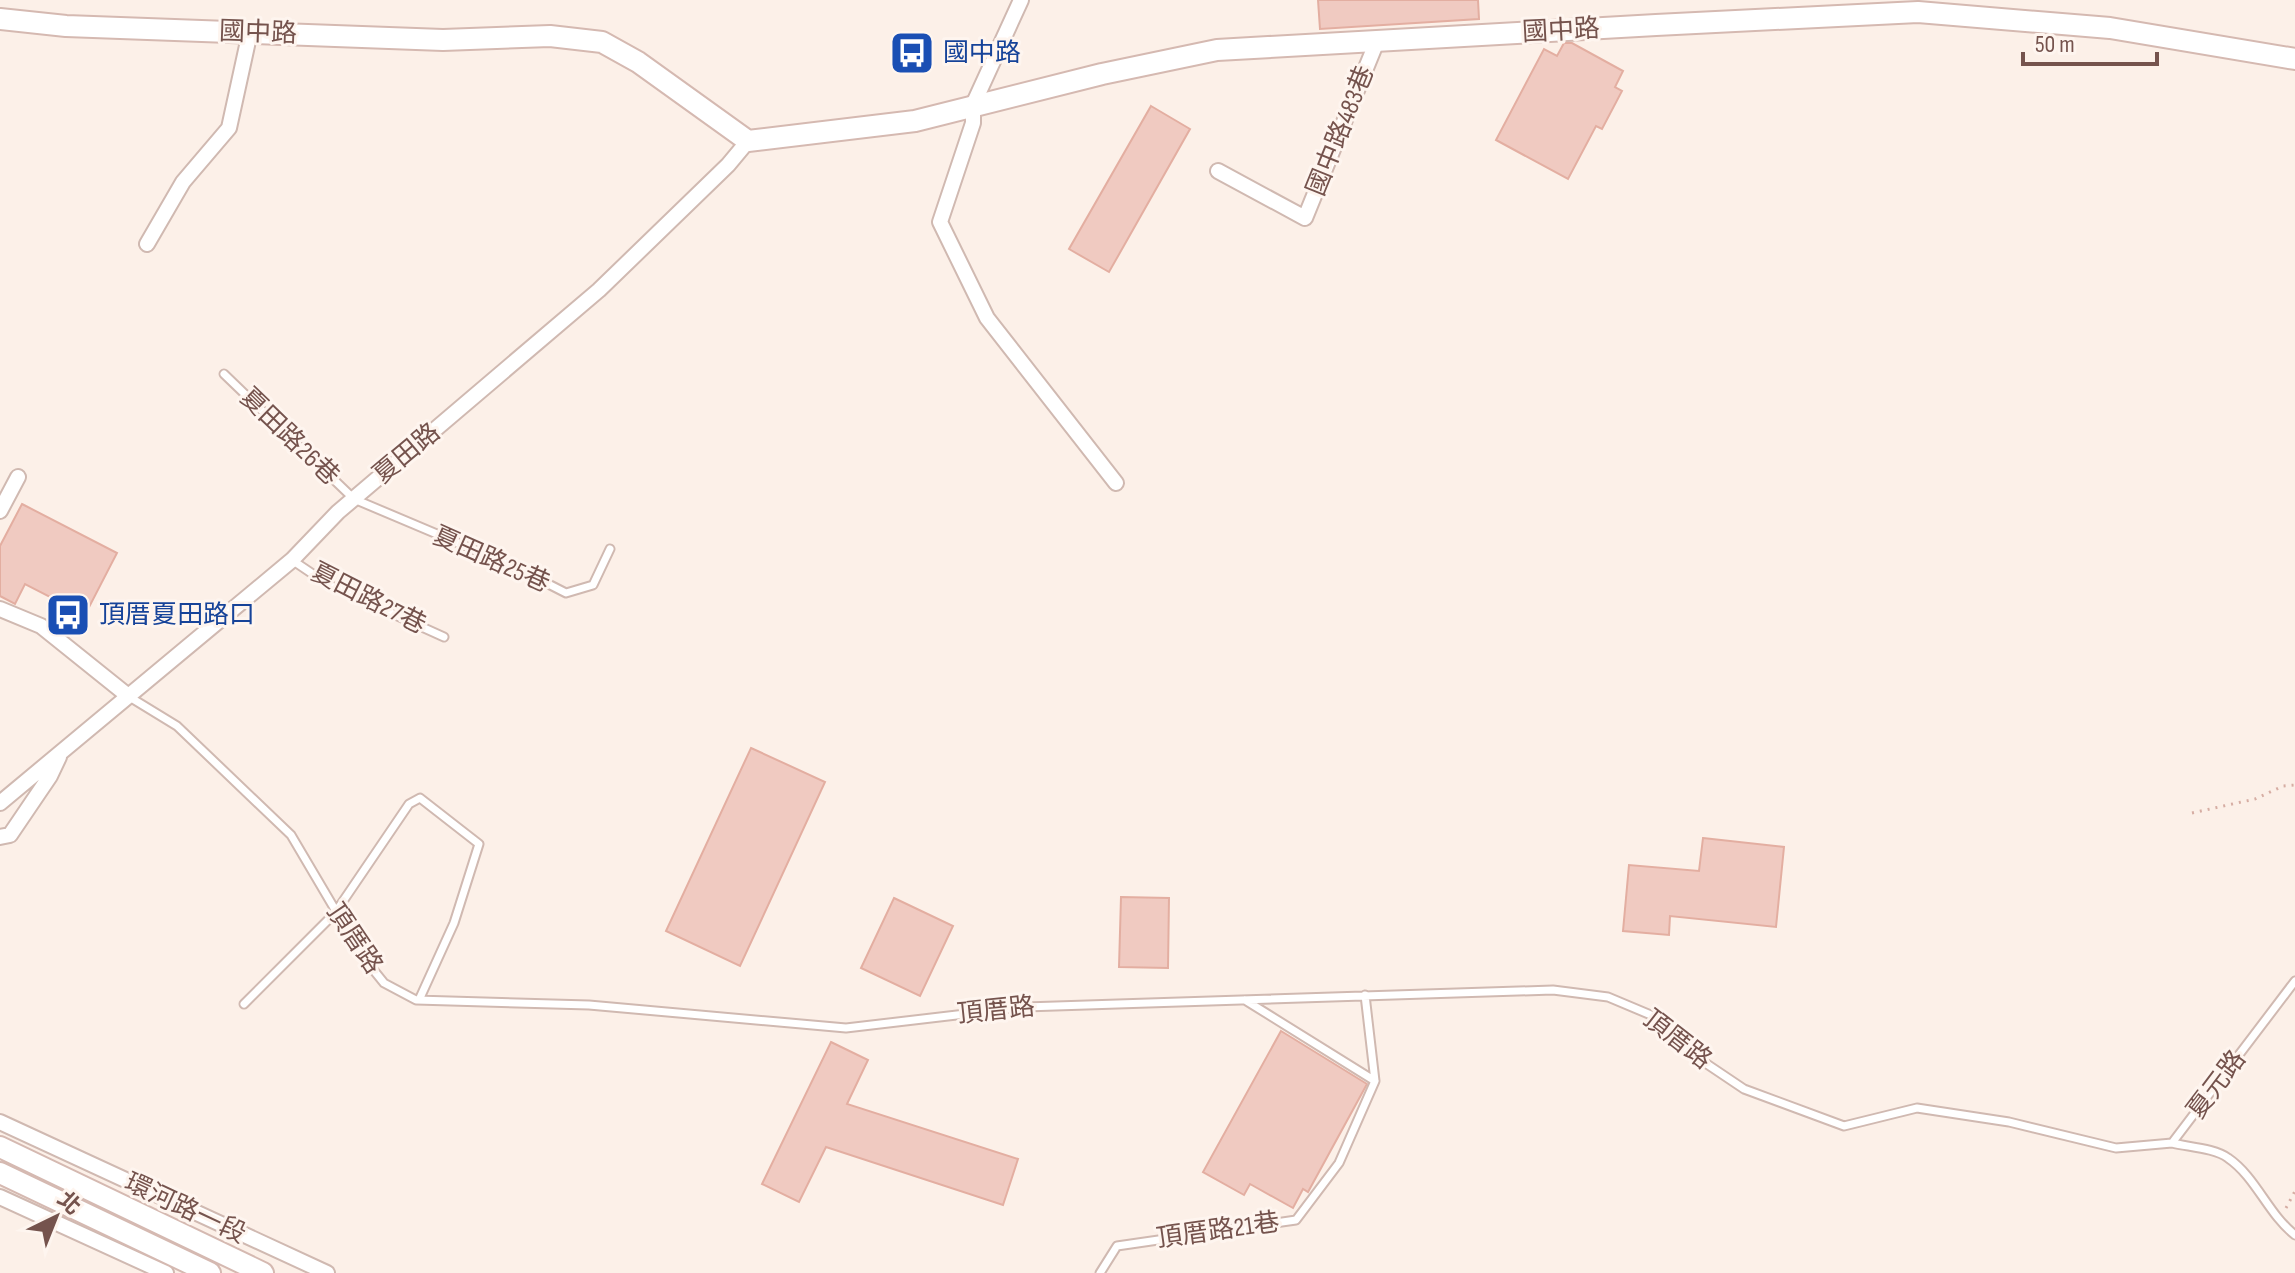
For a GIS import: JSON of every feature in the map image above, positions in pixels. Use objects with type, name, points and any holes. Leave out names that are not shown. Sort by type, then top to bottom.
[{"type":"street","points":[[1021,0],[973,105],[971,132],[940,222],[987,318],[1116,483]]},
{"type":"street","name":"國中路","points":[[0,19],[66,26],[443,40],[550,36],[602,42],[638,62],[748,141],[915,121],[1217,50],[1918,12],[2110,28],[2295,59]]},
{"type":"street","points":[[147,244],[183,182],[229,128],[250,32]]},
{"type":"street","name":"國中路483巷","points":[[1218,171],[1305,218],[1377,41]]},
{"type":"street","name":"夏田路","points":[[0,803],[292,560],[354,499],[599,290],[728,165],[748,141]]},
{"type":"street","points":[[0,511],[18,477]]},
{"type":"street","name":"頂厝路","points":[[0,609],[41,626],[127,695]]},
{"type":"street","points":[[0,837],[10,835],[50,776],[59,754]]},
{"type":"street","name":"環河路一段","points":[[0,1122],[327,1273]]},
{"type":"street","name":"環河路一段","points":[[0,1147],[263,1273]]},
{"type":"street","name":"環河路一段","points":[[0,1173],[210,1273]]},
{"type":"street","points":[[0,1197],[166,1273]]},
{"type":"lane","name":"夏田路26巷","points":[[224,374],[354,499]]},
{"type":"lane","name":"夏田路25巷","points":[[354,499],[515,567],[566,593],[593,585],[610,549]]},
{"type":"lane","name":"夏田路27巷","points":[[292,560],[329,585],[444,637]]},
{"type":"lane","name":"頂厝路","points":[[127,695],[177,726],[291,835],[335,913],[384,983],[419,1000],[589,1005],[846,1028],[1025,1007],[1553,990],[1608,997],[1658,1018],[1686,1050],[1744,1089],[1844,1126],[1917,1108],[2009,1122],[2116,1148]]},
{"type":"lane","points":[[244,1004],[335,913],[409,804],[420,798],[479,844],[454,923],[419,1000]]},
{"type":"lane","name":"夏元路","points":[[2116,1148],[2172,1143],[2295,981]]},
{"type":"lane","points":[[1365,995],[1375,1081]]},
{"type":"lane","points":[[1243,999],[1375,1081]]},
{"type":"lane","name":"頂厝路21巷","points":[[1100,1273],[1117,1246],[1296,1220],[1339,1163],[1375,1081]]},
{"type":"lane","points":[[2172,1143],[2227,1156],[2252,1183],[2279,1222],[2295,1235]]},
{"type":"path","points":[[2192,813],[2255,799],[2283,786],[2295,785]]},
{"type":"building","points":[[1318,0],[1478,0],[1479,19],[1320,29]]},
{"type":"building","points":[[1564,43],[1572,43],[1623,71],[1615,87],[1622,91],[1602,129],[1596,126],[1568,179],[1496,140],[1544,49],[1557,56]]},
{"type":"building","points":[[1151,106],[1190,129],[1109,272],[1069,249]]},
{"type":"building","points":[[22,504],[117,553],[85,615],[25,584],[15,604],[0,596],[0,546]]},
{"type":"building","points":[[751,748],[825,782],[740,966],[666,931]]},
{"type":"building","points":[[1703,838],[1784,847],[1776,927],[1670,916],[1669,935],[1623,931],[1629,865],[1699,871]]},
{"type":"building","points":[[1121,897],[1169,898],[1168,968],[1119,967]]},
{"type":"building","points":[[894,898],[953,926],[920,996],[861,968]]},
{"type":"building","points":[[1281,1031],[1367,1084],[1308,1192],[1303,1189],[1293,1208],[1250,1184],[1244,1195],[1203,1172]]},
{"type":"building","points":[[831,1042],[868,1060],[847,1104],[1018,1159],[1003,1205],[826,1147],[799,1202],[762,1184]]},
{"type":"place","name":"國中路","points":[[912,53]]},
{"type":"place","name":"頂厝夏田路口","points":[[68,615]]}]
